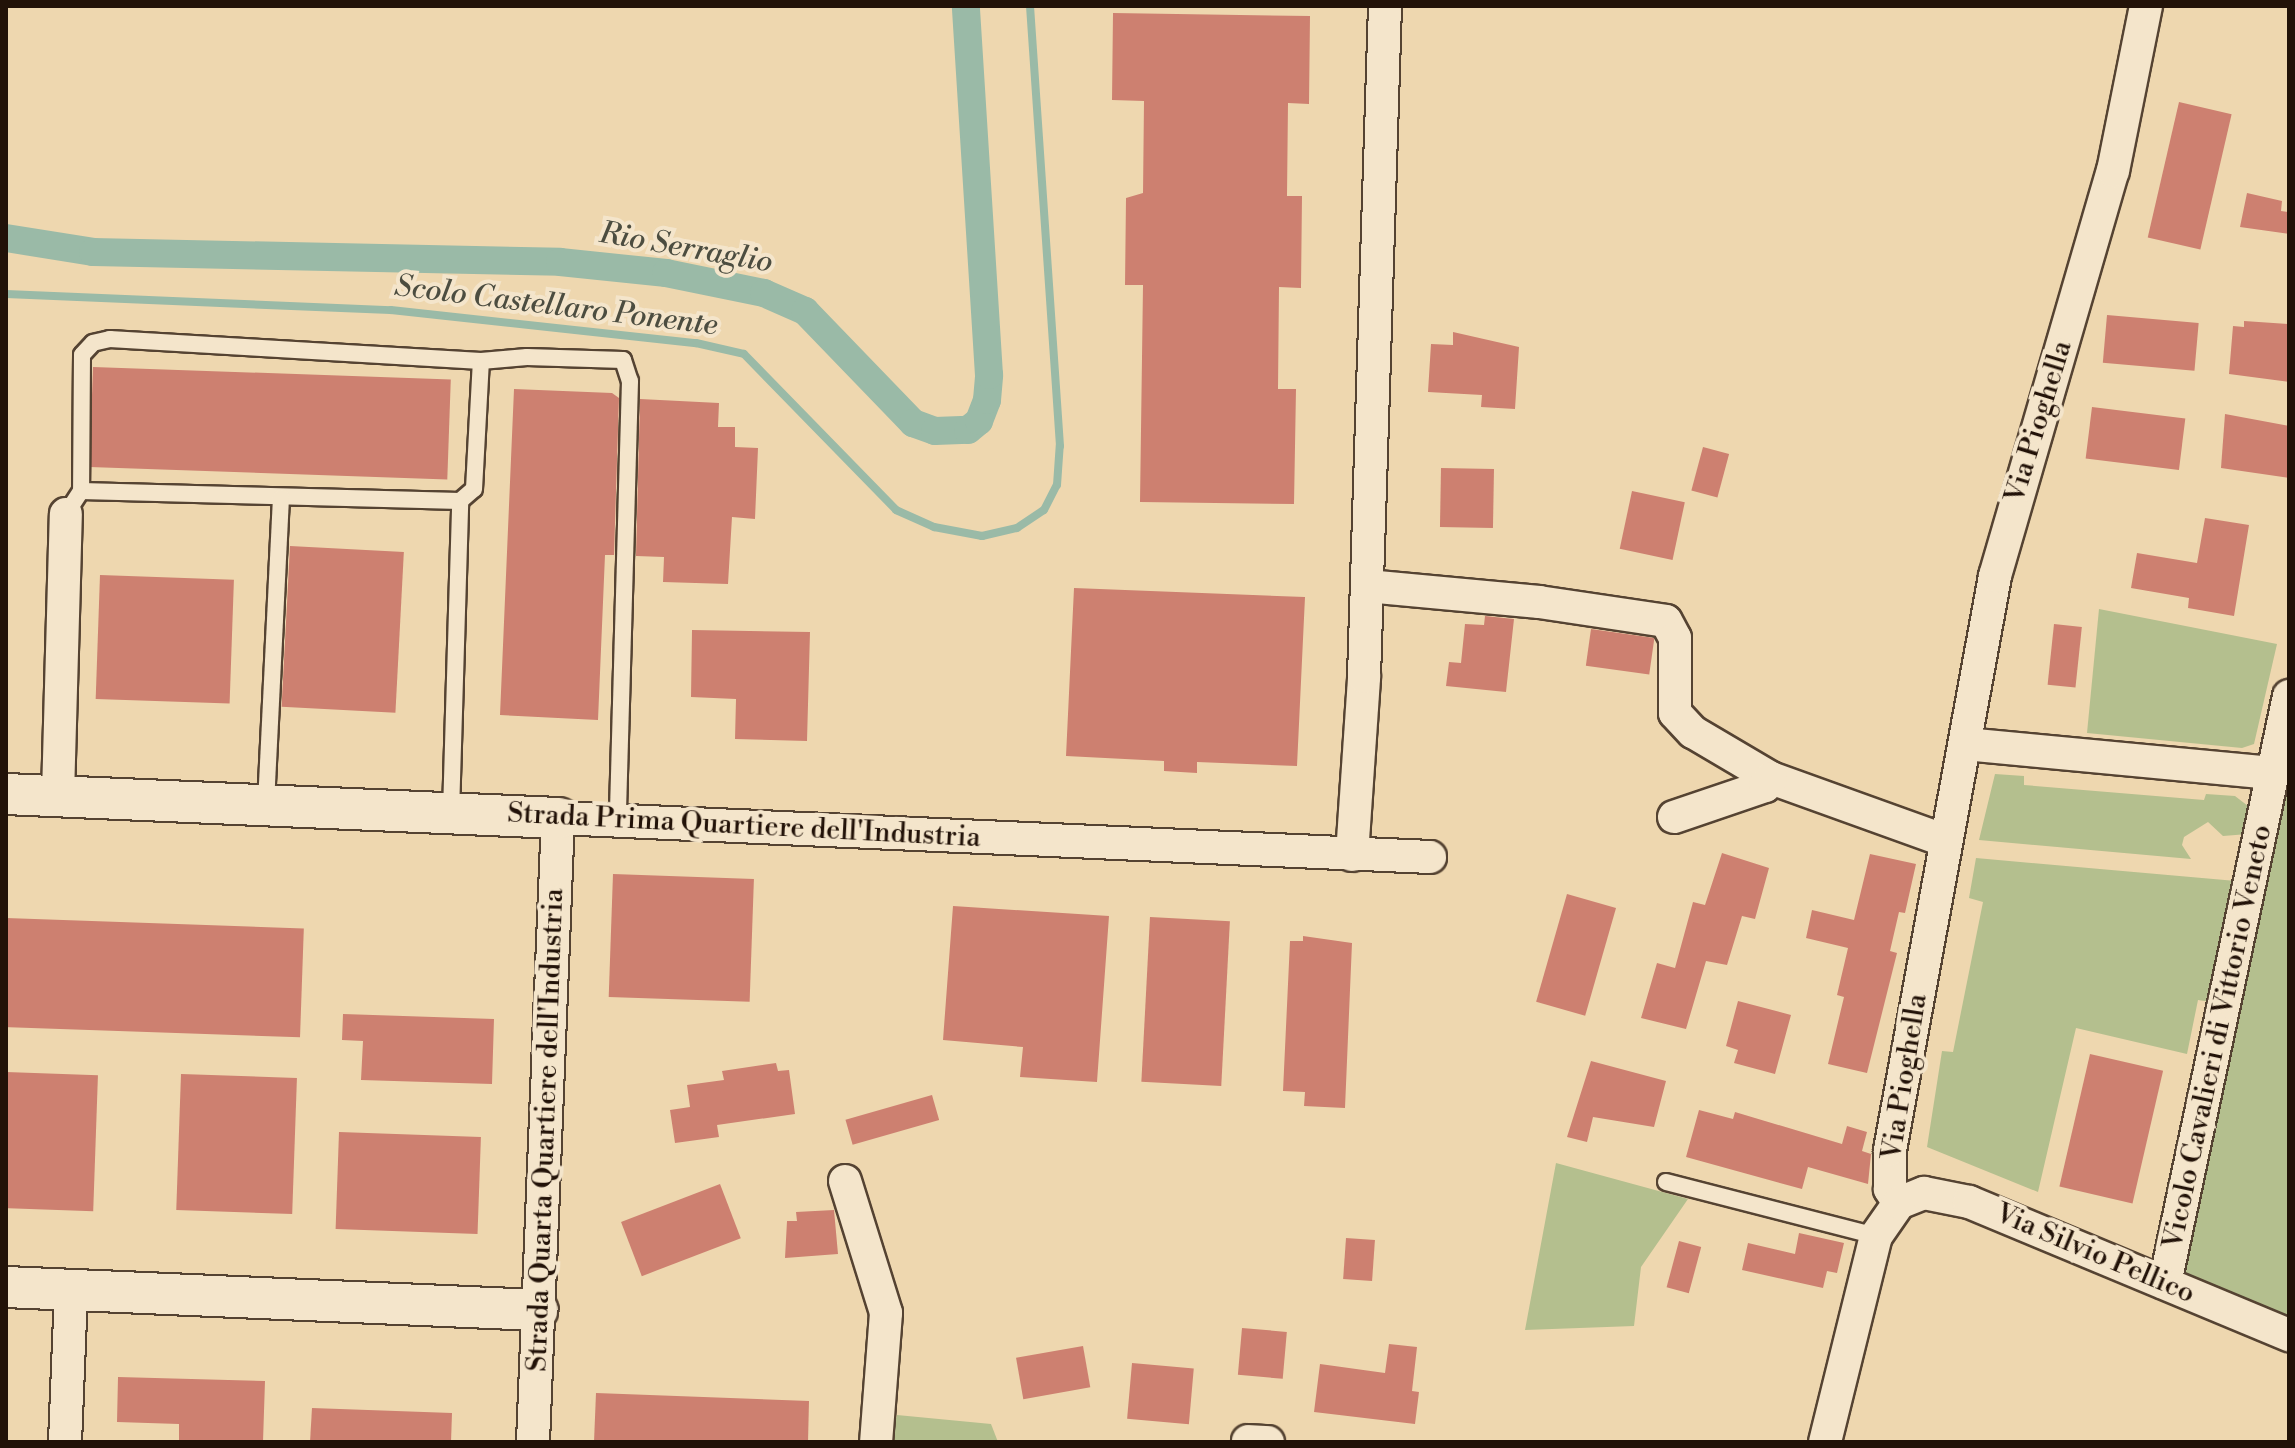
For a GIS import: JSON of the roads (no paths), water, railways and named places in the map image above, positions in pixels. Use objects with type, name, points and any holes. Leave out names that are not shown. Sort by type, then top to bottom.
[{"type":"street","points":[[1352,855],[1367,586],[1385,6]]},
{"type":"street","name":"Via Pioghella","points":[[1825,1442],[1876,1236],[1899,1203],[1890,1189],[1890,1150],[2005,535],[2113,171],[2146,6]]},
{"type":"street","points":[[58,795],[74,502]]},
{"type":"street","points":[[1367,586],[1539,602],[1666,621],[1675,638],[1675,713],[1693,732],[1771,778],[1946,841]]},
{"type":"street","name":"Vicolo Cavalieri di Vittorio Veneto","points":[[2165,1283],[2289,696]]},
{"type":"street","points":[[1965,744],[2272,773]]},
{"type":"street","points":[[1674,817],[1765,786],[1771,778]]},
{"type":"street","name":"Strada Prima Quartiere dell'Industria","points":[[6,794],[1430,857]]},
{"type":"street","name":"Strada Quarta Quartiere dell'Industria","points":[[533,1442],[558,818]]},
{"type":"street","points":[[845,1181],[886,1313],[876,1442]]},
{"type":"street","name":"Via Silvio Pellico","points":[[1899,1203],[1924,1193],[1969,1202],[2289,1335]]},
{"type":"street","points":[[6,1287],[538,1310]]},
{"type":"street","points":[[65,1442],[71,1290]]},
{"type":"street","points":[[1248,1441],[1268,1442]]},
{"type":"lane","points":[[481,361],[474,489],[460,501],[281,497],[74,502],[82,355],[93,343],[110,339],[481,361],[527,357],[623,360],[630,381],[618,820]]},
{"type":"lane","points":[[266,804],[281,497]]},
{"type":"lane","points":[[451,813],[460,501]]},
{"type":"lane","points":[[1666,1182],[1876,1236]]},
{"type":"waterway","name":"Rio Serraglio","points":[[6,238],[93,252],[560,262],[666,273],[764,293],[805,311],[913,423],[935,431],[968,430],[979,421],[987,400],[989,375],[966,6]]},
{"type":"waterway","name":"Scolo Castellaro Ponente","points":[[6,294],[391,310],[696,343],[744,354],[896,510],[934,527],[982,536],[1017,528],[1044,510],[1057,485],[1060,446],[1030,6]]}]
